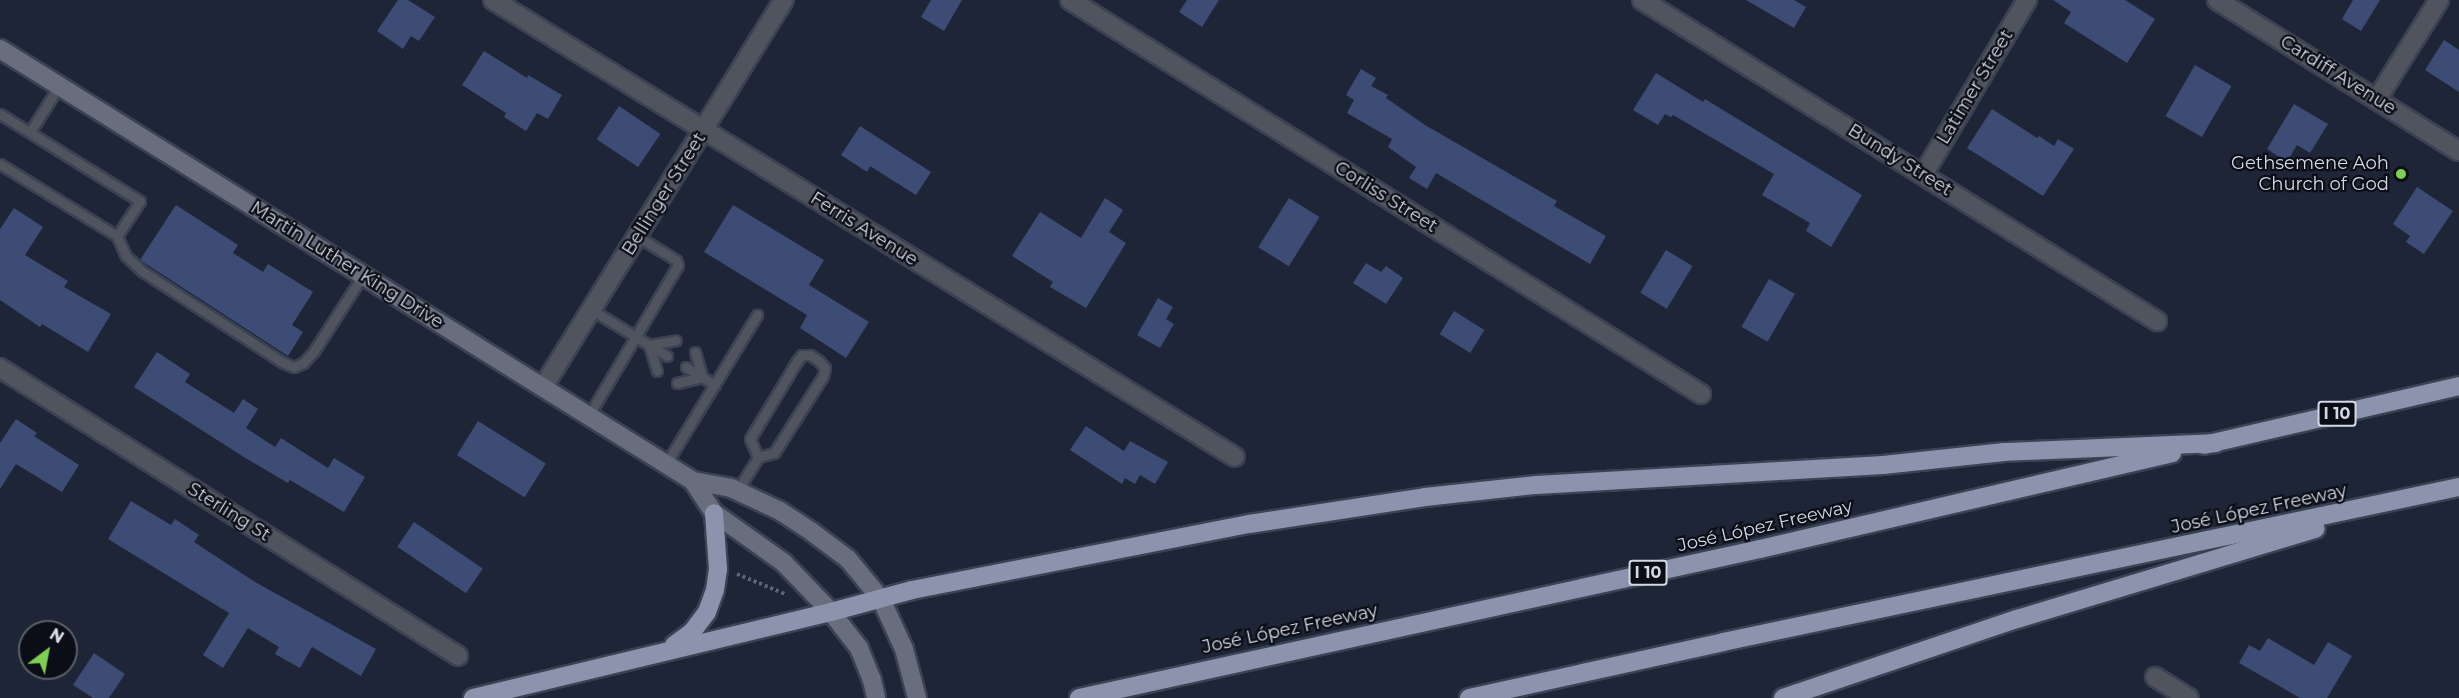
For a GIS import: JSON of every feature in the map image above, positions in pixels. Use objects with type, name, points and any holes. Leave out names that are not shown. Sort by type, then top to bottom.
[{"type":"highway","name":"José López Freeway","points":[[1078,698],[1760,549],[2459,386]]},
{"type":"highway","points":[[473,698],[831,612],[912,590],[1249,524],[1436,496],[1536,485],[1883,465],[2004,452],[2216,442]]},
{"type":"highway","name":"José López Freeway","points":[[1470,698],[1723,642],[2430,495],[2459,487]]},
{"type":"highway","points":[[1783,698],[2017,619],[2430,495]]},
{"type":"highway","points":[[668,650],[692,632],[707,612],[715,590],[718,569],[714,513]]},
{"type":"main road","name":"Martin Luther King Drive","points":[[0,49],[693,481],[738,491],[780,511],[848,558],[881,599],[904,649],[917,698]]},
{"type":"main road","name":"Martin Luther King Drive","points":[[693,481],[714,513],[784,563],[831,612],[859,648],[872,680],[876,698]]},
{"type":"street","name":"Ferris Avenue","points":[[493,0],[1235,457]]},
{"type":"street","name":"Bellinger Street","points":[[543,387],[784,0]]},
{"type":"street","name":"Corliss Street","points":[[1070,0],[1701,394]]},
{"type":"street","name":"Bundy Street","points":[[1642,0],[2157,321]]},
{"type":"street","name":"Latimer Street","points":[[1923,175],[2027,0]]},
{"type":"street","name":"Cardiff Avenue","points":[[2217,0],[2459,151]]},
{"type":"street","points":[[2377,99],[2439,0]]},
{"type":"street","name":"Sterling St","points":[[0,368],[459,656]]},
{"type":"street","points":[[2155,677],[2189,698]]},
{"type":"lane","points":[[30,132],[59,86]]},
{"type":"lane","points":[[0,114],[140,201],[117,236]]},
{"type":"lane","points":[[0,164],[117,236],[126,256],[142,271],[282,362],[294,367],[303,363],[315,351],[363,275]]},
{"type":"lane","points":[[589,416],[678,265],[676,260],[637,236]]},
{"type":"lane","points":[[592,310],[667,356]]},
{"type":"lane","points":[[666,464],[757,315]]},
{"type":"lane","points":[[649,345],[676,340]]},
{"type":"lane","points":[[649,345],[657,371]]},
{"type":"lane","points":[[695,352],[702,377]]},
{"type":"lane","points":[[738,491],[758,457],[774,453],[823,376],[825,368],[810,355],[802,355],[796,361],[750,439],[758,457]]},
{"type":"lane","points":[[686,368],[715,385]]},
{"type":"lane","points":[[677,383],[702,377]]},
{"type":"path","points":[[731,571],[787,595],[791,599]]},
{"type":"building","points":[[398,0],[408,0],[435,17],[419,41],[411,36],[403,49],[377,31]]},
{"type":"building","points":[[931,0],[962,0],[944,31],[921,17]]},
{"type":"building","points":[[1187,0],[1219,0],[1202,27],[1179,12]]},
{"type":"building","points":[[1746,0],[1794,0],[1806,7],[1794,28]]},
{"type":"building","points":[[2053,0],[2125,0],[2155,19],[2127,63],[2064,23],[2071,12]]},
{"type":"building","points":[[2353,0],[2380,0],[2361,31],[2342,19]]},
{"type":"building","points":[[2444,40],[2459,50],[2459,92],[2425,70]]},
{"type":"building","points":[[484,51],[527,78],[528,75],[562,95],[548,119],[537,113],[526,131],[504,117],[506,113],[462,85]]},
{"type":"building","points":[[2195,65],[2231,86],[2202,137],[2166,116]]},
{"type":"building","points":[[1361,69],[1376,78],[1371,86],[1388,95],[1386,98],[1425,125],[1557,201],[1554,206],[1606,236],[1590,264],[1436,173],[1427,189],[1409,178],[1416,167],[1388,147],[1392,139],[1347,113],[1354,100],[1346,95]]},
{"type":"building","points":[[1656,73],[1703,102],[1705,99],[1862,195],[1831,247],[1806,231],[1810,223],[1762,195],[1774,174],[1673,115],[1671,117],[1665,114],[1658,125],[1633,110]]},
{"type":"building","points":[[2294,104],[2328,124],[2310,153],[2297,145],[2287,162],[2267,149]]},
{"type":"building","points":[[619,106],[660,134],[638,167],[597,139]]},
{"type":"building","points":[[1992,109],[2037,138],[2039,136],[2054,146],[2058,139],[2074,149],[2043,196],[1967,148]]},
{"type":"building","points":[[860,126],[931,172],[916,195],[870,166],[867,172],[841,155]]},
{"type":"building","points":[[2417,187],[2453,211],[2424,254],[2406,242],[2410,236],[2393,224]]},
{"type":"building","points":[[1105,198],[1123,210],[1109,232],[1126,243],[1086,308],[1050,287],[1053,282],[1012,256],[1040,212],[1081,238]]},
{"type":"building","points":[[1289,198],[1320,217],[1289,266],[1258,247]]},
{"type":"building","points":[[176,205],[238,245],[233,253],[263,272],[268,264],[313,292],[292,325],[303,332],[288,356],[140,260]]},
{"type":"building","points":[[733,205],[824,260],[809,285],[869,322],[846,358],[800,328],[807,315],[704,252]]},
{"type":"building","points":[[14,208],[43,227],[25,255],[68,281],[64,287],[111,314],[88,352],[42,324],[40,327],[0,300],[0,229]]},
{"type":"building","points":[[1666,250],[1693,266],[1667,309],[1640,293]]},
{"type":"building","points":[[1366,263],[1381,272],[1386,266],[1403,278],[1386,304],[1353,283]]},
{"type":"building","points":[[1769,279],[1795,294],[1767,342],[1742,327]]},
{"type":"building","points":[[1158,298],[1173,307],[1166,319],[1174,324],[1160,348],[1137,335]]},
{"type":"building","points":[[1454,311],[1485,330],[1470,353],[1440,334]]},
{"type":"building","points":[[157,352],[190,374],[185,382],[234,413],[243,399],[258,409],[246,428],[275,447],[281,438],[328,468],[334,458],[365,477],[344,512],[290,480],[288,483],[247,459],[134,387]]},
{"type":"building","points":[[16,419],[37,433],[34,436],[79,465],[62,492],[16,464],[0,489],[0,443]]},
{"type":"building","points":[[478,421],[546,463],[525,497],[457,455]]},
{"type":"building","points":[[1086,426],[1124,451],[1130,441],[1168,462],[1155,484],[1140,475],[1135,484],[1125,478],[1122,484],[1070,450]]},
{"type":"building","points":[[131,501],[171,525],[175,519],[199,535],[194,542],[255,582],[376,649],[361,676],[312,647],[300,668],[275,654],[279,647],[248,628],[223,668],[203,655],[229,613],[108,539]]},
{"type":"building","points":[[414,522],[483,568],[466,593],[397,547]]},
{"type":"building","points":[[2268,638],[2314,665],[2328,642],[2352,656],[2327,698],[2300,698],[2239,663],[2249,645],[2260,651]]},
{"type":"building","points":[[94,653],[125,674],[109,698],[93,698],[73,685]]},
{"type":"place","name":"Gethsemene Aoh Church of God","points":[[2401,174]]}]
